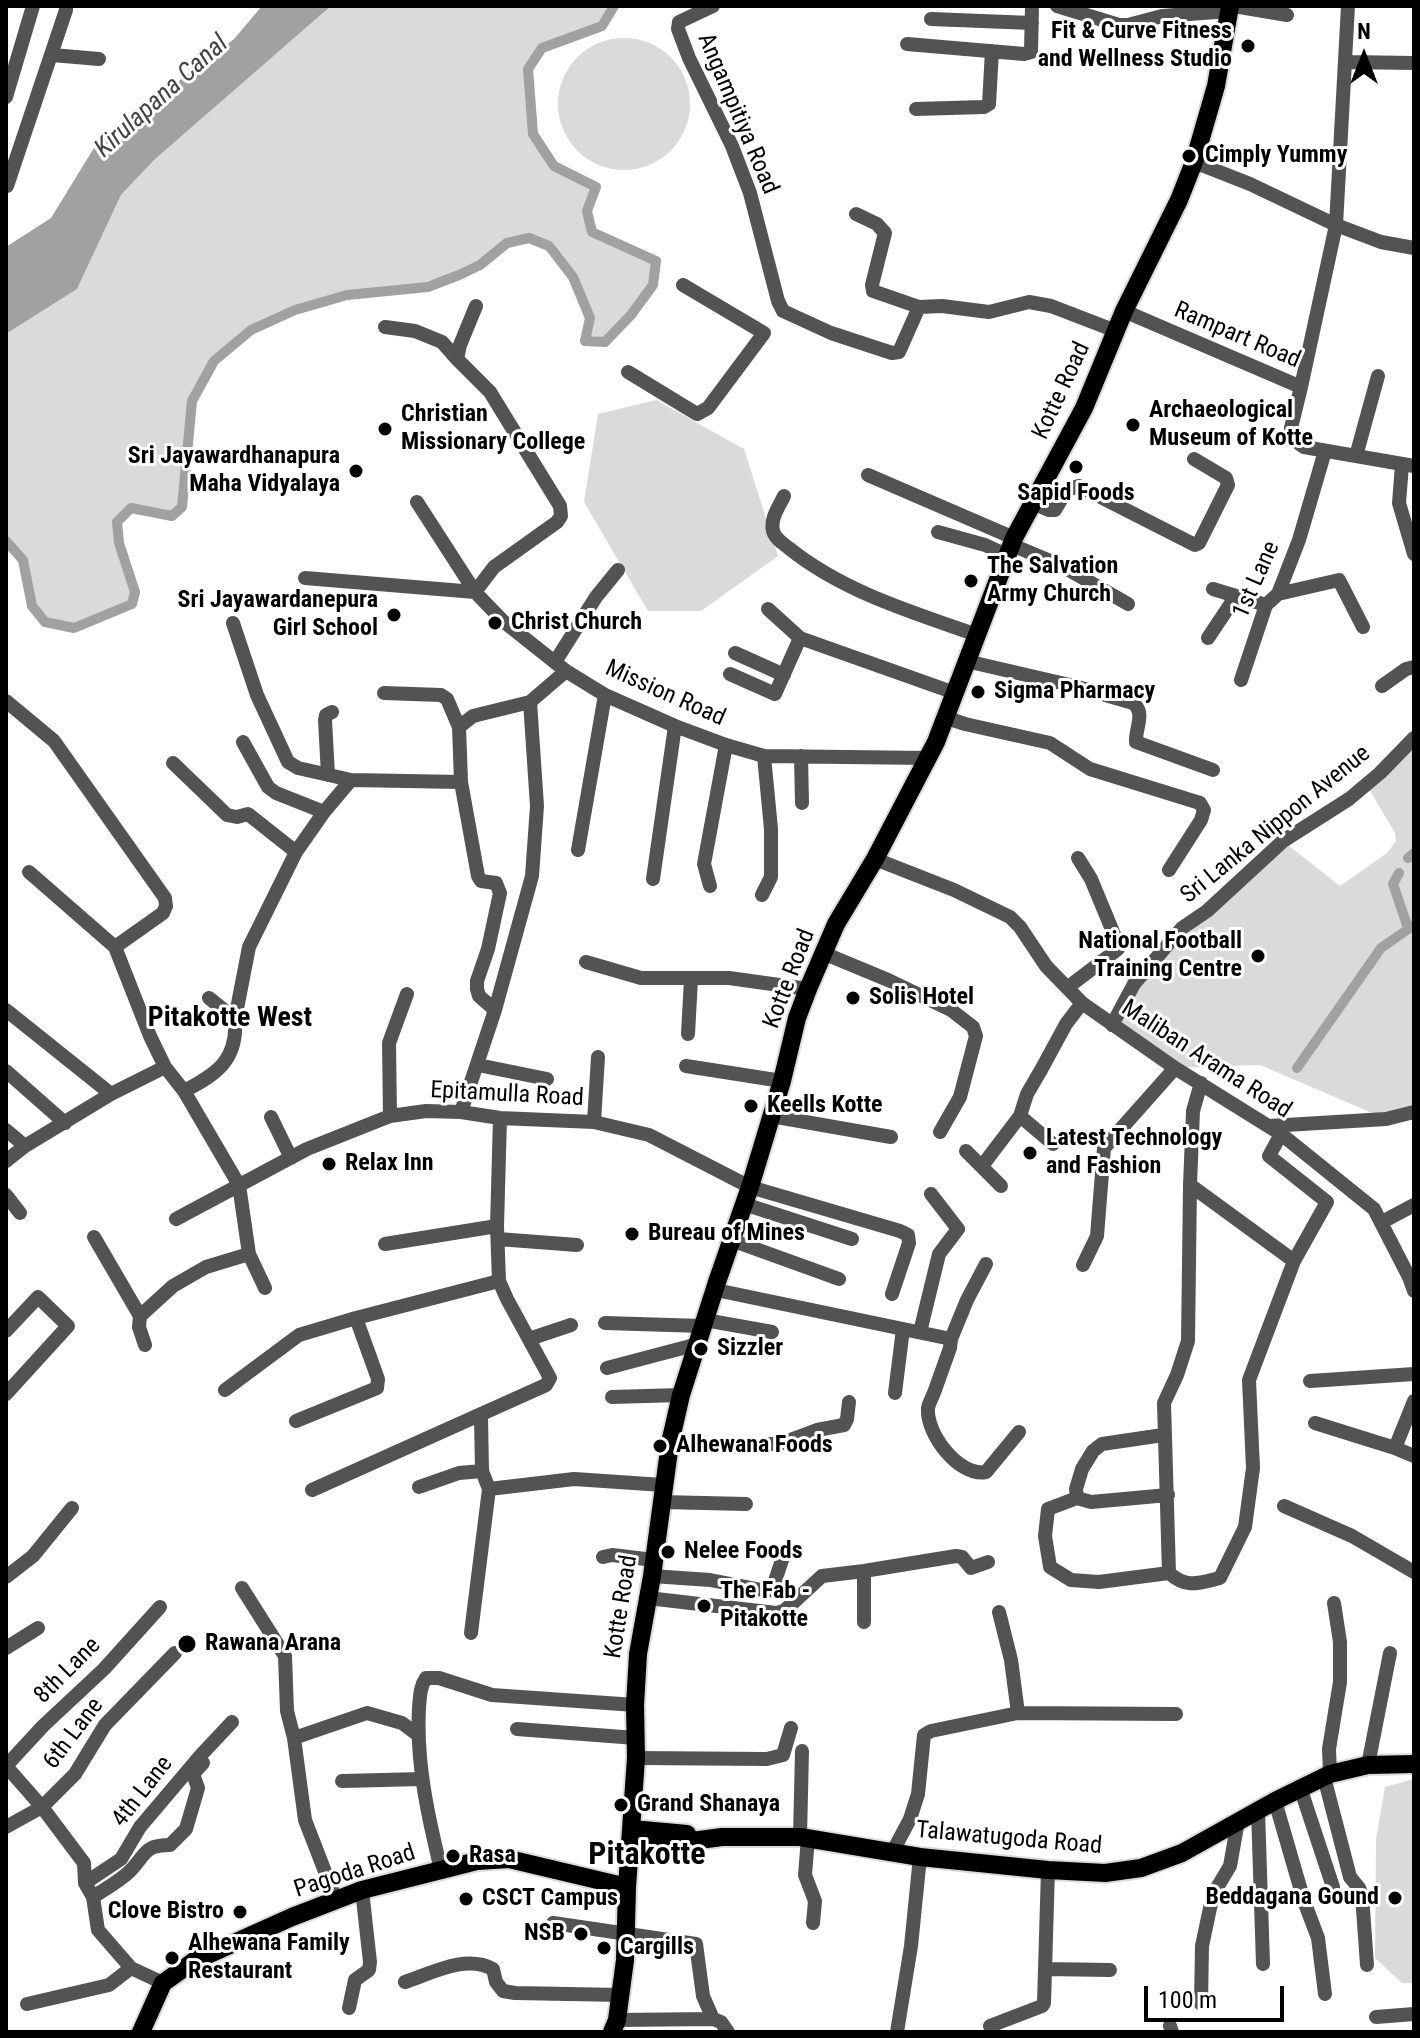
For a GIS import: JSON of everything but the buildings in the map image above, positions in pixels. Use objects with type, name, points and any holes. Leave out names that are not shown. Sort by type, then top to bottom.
[{"type":"main road","name":"Kotte Road","points":[[614,2026],[621,1995],[626,1934],[636,1758],[638,1654],[670,1443],[681,1395],[747,1195],[808,989],[836,924],[875,859],[947,718],[1011,546],[1084,408],[1124,311],[1179,200],[1194,162],[1216,86],[1231,8]]},
{"type":"main road","name":"Talawatugoda Road","points":[[632,1829],[722,1837],[804,1837],[920,1857],[1105,1873],[1141,1868],[1182,1853],[1300,1787],[1327,1776],[1368,1765],[1414,1764]]},
{"type":"main road","name":"Talawatugoda Road","points":[[631,1849],[722,1837]]},
{"type":"main road","name":"Pagoda Road","points":[[163,1983],[194,1961],[292,1917],[362,1890],[477,1861],[509,1859],[627,1887]]},
{"type":"main road","points":[[141,2032],[163,1983]]},
{"type":"street","points":[[6,97],[12,52],[33,6]]},
{"type":"street","points":[[7,186],[66,6]]},
{"type":"street","name":"Angampitiya Road","points":[[713,6],[679,22],[678,29],[732,146],[750,193],[783,311]]},
{"type":"street","points":[[907,44],[1024,54],[1031,52],[1032,6]]},
{"type":"street","points":[[1057,6],[1119,25],[1162,16],[1231,8],[1287,15]]},
{"type":"street","points":[[1301,387],[1336,225],[1348,6]]},
{"type":"street","points":[[931,19],[1032,23]]},
{"type":"street","points":[[916,109],[984,107],[989,104],[992,51]]},
{"type":"street","points":[[52,55],[99,59]]},
{"type":"street","points":[[1346,62],[1414,63]]},
{"type":"street","points":[[1194,162],[1250,184],[1336,225],[1381,242],[1414,248]]},
{"type":"street","points":[[856,214],[877,224],[885,233],[873,291],[919,307],[942,306],[989,312],[1029,302],[1051,306],[1116,331]]},
{"type":"street","points":[[683,285],[764,333]]},
{"type":"street","points":[[457,359],[476,306]]},
{"type":"street","points":[[628,372],[697,414],[708,408],[783,311],[831,333],[896,353],[919,307]]},
{"type":"street","name":"Rampart Road","points":[[1124,311],[1301,387],[1291,428],[1293,439],[1304,447],[1408,465]]},
{"type":"street","points":[[305,578],[475,592],[494,567],[561,516],[560,506],[490,392],[442,342],[415,331],[385,327]]},
{"type":"street","points":[[1356,456],[1378,376]]},
{"type":"street","name":"1st Lane","points":[[1241,680],[1266,605],[1278,594],[1299,540],[1325,451]]},
{"type":"street","points":[[1033,503],[1055,510],[1067,490],[1079,486],[1195,545],[1199,543],[1228,485],[1226,478],[1194,459]]},
{"type":"street","points":[[1408,465],[1399,503],[1409,521],[1414,554]]},
{"type":"street","points":[[868,475],[1011,546],[1062,566],[1128,604]]},
{"type":"street","points":[[784,496],[773,519],[773,531],[777,539],[801,558],[843,583],[888,604],[977,635]]},
{"type":"street","name":"Mission Road","points":[[417,502],[475,592],[503,621],[605,695],[675,726],[764,756],[928,758]]},
{"type":"street","points":[[938,532],[985,545],[1011,546]]},
{"type":"street","points":[[459,727],[473,716],[530,702],[561,666],[596,597],[618,570]]},
{"type":"street","points":[[1278,594],[1339,580],[1363,627]]},
{"type":"street","points":[[1213,589],[1266,605]]},
{"type":"street","points":[[1208,638],[1236,596]]},
{"type":"street","points":[[768,609],[800,638],[955,693]]},
{"type":"street","points":[[233,623],[257,695],[288,762],[298,768],[351,780],[461,782]]},
{"type":"street","points":[[730,674],[775,694],[800,638]]},
{"type":"street","points":[[735,653],[784,675]]},
{"type":"street","points":[[966,661],[1133,703],[1140,712],[1136,742],[1213,770]]},
{"type":"street","points":[[1382,686],[1414,667]]},
{"type":"street","points":[[384,693],[441,695],[447,699],[459,727],[461,782],[478,876],[481,881],[496,883],[500,893],[488,949],[477,981],[479,996],[495,1010]]},
{"type":"street","points":[[578,850],[605,695]]},
{"type":"street","points":[[6,701],[54,741],[165,898],[163,913],[115,947]]},
{"type":"street","points":[[461,1112],[495,1010],[532,876],[537,806],[530,702]]},
{"type":"street","points":[[328,775],[325,720],[326,715],[332,712]]},
{"type":"street","points":[[947,718],[1050,743],[1090,769],[1200,803],[1204,810],[1201,820],[1169,870]]},
{"type":"street","points":[[653,879],[675,726]]},
{"type":"street","name":"Sri Lanka Nippon Avenue","points":[[1112,1025],[1134,984],[1182,928],[1207,911],[1283,841],[1349,799],[1414,738]]},
{"type":"street","points":[[243,742],[268,787],[324,812]]},
{"type":"street","points":[[710,886],[704,864],[726,745]]},
{"type":"street","points":[[762,895],[771,877],[771,829],[764,756]]},
{"type":"street","points":[[801,756],[802,803]]},
{"type":"street","points":[[173,763],[227,815],[237,817],[248,814],[296,852]]},
{"type":"street","points":[[184,1091],[210,1078],[223,1066],[231,1051],[249,947],[296,852],[351,780]]},
{"type":"street","points":[[1067,988],[1118,949],[1091,879],[1078,858]]},
{"type":"street","name":"Maliban Arama Road","points":[[875,859],[954,890],[1010,917],[1046,966],[1082,1003],[1175,1068],[1275,1130],[1374,1209],[1412,1284]]},
{"type":"street","points":[[29,872],[115,947],[165,1067],[184,1091],[239,1185],[249,1254],[265,1288]]},
{"type":"street","points":[[823,953],[951,1010],[973,1027],[976,1036],[960,1097],[940,1132]]},
{"type":"street","points":[[586,962],[641,978],[729,978],[808,989]]},
{"type":"street","points":[[688,1034],[691,979]]},
{"type":"street","points":[[390,1116],[389,1043],[407,994]]},
{"type":"street","points":[[209,998],[235,1019]]},
{"type":"street","points":[[982,1166],[1020,1116],[1027,1094],[1066,1024],[1082,1003]]},
{"type":"street","points":[[6,1010],[111,1094]]},
{"type":"street","points":[[594,1122],[598,1057]]},
{"type":"street","points":[[478,1065],[547,1079]]},
{"type":"street","points":[[686,1066],[782,1081]]},
{"type":"street","points":[[6,1161],[25,1146],[111,1094],[165,1067]]},
{"type":"street","points":[[1083,1265],[1097,1236],[1104,1148],[1175,1068]]},
{"type":"street","points":[[6,1071],[65,1123]]},
{"type":"street","points":[[1201,1083],[1193,1111],[1188,1341],[1164,1403],[1163,1435],[1169,1573],[1178,1581],[1190,1585],[1220,1578],[1245,1527],[1253,1468],[1249,1380],[1294,1261],[1327,1202],[1269,1156],[1275,1130],[1386,1119],[1414,1112]]},
{"type":"street","name":"Epitamulla Road","points":[[176,1219],[307,1149],[390,1116],[426,1111],[594,1122],[649,1135],[747,1195]]},
{"type":"street","points":[[771,1116],[891,1137]]},
{"type":"street","points":[[1020,1116],[1053,1144]]},
{"type":"street","points":[[271,1117],[291,1158]]},
{"type":"street","points":[[312,1490],[481,1416],[546,1385],[550,1378],[499,1281],[500,1118]]},
{"type":"street","points":[[6,1130],[25,1146]]},
{"type":"street","points":[[966,1151],[1001,1186]]},
{"type":"street","points":[[1190,1185],[1294,1261]]},
{"type":"street","points":[[920,1332],[939,1254],[958,1229],[931,1194]]},
{"type":"street","points":[[6,1195],[20,1213]]},
{"type":"street","points":[[747,1195],[852,1239]]},
{"type":"street","points":[[747,1195],[908,1235],[909,1243],[892,1294]]},
{"type":"street","points":[[1382,1222],[1414,1205]]},
{"type":"street","points":[[385,1244],[498,1233],[577,1245]]},
{"type":"street","points":[[94,1237],[140,1316],[139,1327],[145,1345]]},
{"type":"street","points":[[731,1240],[839,1279]]},
{"type":"street","points":[[140,1316],[173,1286],[206,1267],[249,1254]]},
{"type":"street","points":[[986,1264],[951,1339],[928,1409],[931,1425],[945,1453],[980,1474],[986,1472],[1019,1432]]},
{"type":"street","points":[[225,1390],[299,1335],[499,1281]]},
{"type":"street","points":[[716,1290],[951,1339]]},
{"type":"street","points":[[6,1331],[38,1297],[68,1326],[6,1394]]},
{"type":"street","points":[[296,1421],[377,1388],[378,1379],[356,1318]]},
{"type":"street","points":[[605,1323],[704,1323],[772,1332]]},
{"type":"street","points":[[529,1339],[571,1325]]},
{"type":"street","points":[[895,1393],[903,1329]]},
{"type":"street","points":[[607,1368],[698,1344]]},
{"type":"street","points":[[1310,1381],[1414,1374]]},
{"type":"street","points":[[612,1397],[681,1395]]},
{"type":"street","points":[[1395,1448],[1414,1401]]},
{"type":"street","points":[[670,1443],[741,1447],[782,1443],[817,1430],[844,1425],[849,1402]]},
{"type":"street","points":[[471,1633],[489,1489],[482,1471],[481,1416]]},
{"type":"street","points":[[1315,1423],[1414,1456]]},
{"type":"street","points":[[1077,1498],[1076,1489],[1082,1469],[1093,1451],[1102,1444],[1163,1435]]},
{"type":"street","points":[[419,1487],[459,1473],[482,1471]]},
{"type":"street","points":[[489,1489],[574,1479],[746,1504]]},
{"type":"street","points":[[1168,1495],[1091,1502],[1077,1498],[1048,1509],[1045,1536],[1050,1567],[1071,1580],[1099,1582],[1169,1573]]},
{"type":"street","points":[[1284,1506],[1352,1536],[1414,1572]]},
{"type":"street","points":[[6,1577],[33,1556],[72,1508]]},
{"type":"street","points":[[603,1557],[612,1555],[653,1568],[767,1591],[772,1590],[775,1584],[783,1557]]},
{"type":"street","points":[[648,1598],[776,1613],[784,1611],[822,1576],[956,1556],[962,1557],[971,1568],[988,1562]]},
{"type":"street","points":[[864,1571],[864,1622]]},
{"type":"street","points":[[242,1588],[285,1656],[287,1711],[294,1738],[305,1820],[336,1900]]},
{"type":"street","points":[[1334,1603],[1340,1642],[1340,1682],[1327,1776],[1350,1877],[1362,1895],[1367,1965]]},
{"type":"street","name":"8th Lane","points":[[6,1766],[43,1726],[104,1669],[160,1607]]},
{"type":"street","points":[[999,1612],[1011,1660],[1018,1713]]},
{"type":"street","points":[[6,1648],[38,1628]]},
{"type":"street","name":"6th Lane","points":[[6,1827],[42,1807],[75,1774],[105,1725],[175,1653]]},
{"type":"street","points":[[1368,1765],[1390,1653]]},
{"type":"street","points":[[441,1870],[426,1807],[418,1735],[421,1686],[426,1678],[439,1678],[492,1695],[635,1705]]},
{"type":"street","points":[[294,1738],[367,1713],[402,1723],[418,1735]]},
{"type":"street","points":[[893,1851],[910,1819],[918,1794],[924,1735],[931,1731],[1018,1713],[1176,1714]]},
{"type":"street","name":"4th Lane","points":[[85,1883],[121,1859],[140,1827],[232,1722]]},
{"type":"street","points":[[636,1758],[777,1758],[783,1755],[791,1728]]},
{"type":"street","points":[[517,1729],[636,1738]]},
{"type":"street","points":[[93,1897],[130,1871],[143,1854],[156,1845],[170,1845],[186,1829],[198,1788],[193,1774],[217,1750]]},
{"type":"street","points":[[802,1751],[805,1875],[815,1901],[813,1923]]},
{"type":"street","points":[[6,1766],[84,1863],[85,1883],[93,1897],[98,1930],[131,1968],[163,1983]]},
{"type":"street","points":[[342,1781],[422,1779]]},
{"type":"street","points":[[1300,1787],[1333,1887]]},
{"type":"street","points":[[1275,1801],[1318,1938],[1325,1994]]},
{"type":"street","points":[[1258,1810],[1263,1964]]},
{"type":"street","points":[[1201,2004],[1202,1946],[1215,1891],[1230,1866],[1238,1821]]},
{"type":"street","points":[[897,2032],[911,1946],[920,1857]]},
{"type":"street","points":[[990,2026],[1042,2006],[1045,1999],[1048,1870]]},
{"type":"street","points":[[349,2008],[355,1980],[369,1970],[370,1962],[362,1890]]},
{"type":"street","points":[[553,1923],[696,1944],[703,1996],[713,2019]]},
{"type":"street","points":[[405,1982],[462,1963],[482,1963],[493,1969],[496,1982],[503,1991],[621,1995]]},
{"type":"street","points":[[27,2004],[109,1985],[131,1968]]},
{"type":"street","points":[[1045,1969],[1110,1970]]},
{"type":"street","points":[[1376,2017],[1414,2014]]},
{"type":"street","points":[[614,2026],[713,2019],[721,2022],[728,2032]]},
{"type":"shaded area","points":[[331,6],[614,6],[602,26],[542,48],[528,69],[533,134],[554,166],[596,187],[587,211],[592,232],[656,261],[653,285],[631,315],[605,342],[585,341],[590,318],[573,277],[549,246],[529,238],[507,243],[480,265],[428,287],[347,295],[295,310],[251,330],[214,361],[192,401],[182,507],[172,516],[131,508],[117,522],[119,543],[135,592],[132,604],[74,628],[45,622],[32,606],[23,560],[6,541],[6,334],[77,289],[121,195],[154,160]]},
{"type":"shaded area","points":[[624,38],[649,43],[671,57],[685,79],[690,104],[685,129],[671,151],[649,165],[624,170],[599,165],[577,151],[563,129],[558,104],[563,79],[577,57],[599,43]]},
{"type":"shaded area","points":[[656,400],[744,449],[778,556],[701,611],[648,611],[584,502],[598,414]]},
{"type":"shaded area","points":[[1414,738],[1414,1112],[1386,1119],[1260,1065],[1175,1068],[1112,1025],[1182,928],[1283,841],[1340,886],[1387,853],[1396,841],[1395,833],[1366,784]]},
{"type":"shaded area","name":"Beddagana Gound","points":[[1414,1779],[1414,1983],[1402,1983],[1375,1958],[1376,1839],[1385,1787]]},
{"type":"water","name":"Kirulapana Canal","points":[[262,6],[331,6],[154,160],[121,195],[77,289],[6,334],[6,247],[51,218],[97,143],[234,39]]},
{"type":"waterway","points":[[6,541],[23,560],[32,606],[45,622],[74,628],[132,604],[135,592],[119,543],[117,522],[131,508],[172,516],[182,507],[192,401],[214,361],[251,330],[295,310],[347,295],[428,287],[480,265],[507,243],[529,238],[549,246],[573,277],[590,318],[585,341],[605,342],[631,315],[653,285],[656,261],[592,232],[587,211],[596,187],[554,166],[533,134],[528,69],[542,48],[602,26],[614,6]]},
{"type":"waterway","points":[[1408,858],[1414,853]]},
{"type":"waterway","points":[[1399,873],[1393,884],[1408,928]]},
{"type":"waterway","points":[[1297,1068],[1381,948],[1414,925]]},
{"type":"place","name":"Fit & Curve Fitness and Wellness Studio","points":[[1248,46]]},
{"type":"place","name":"Cimply Yummy","points":[[1189,156]]},
{"type":"place","name":"Archaeological Museum of Kotte","points":[[1133,425]]},
{"type":"place","name":"Christian Missionary College","points":[[385,429]]},
{"type":"place","name":"Sapid Foods","points":[[1076,467]]},
{"type":"place","name":"Sri Jayawardhanapura Maha Vidyalaya","points":[[356,471]]},
{"type":"place","name":"The Salvation Army Church","points":[[971,581]]},
{"type":"place","name":"Sri Jayawardanepura Girl School","points":[[394,615]]},
{"type":"place","name":"Christ Church","points":[[495,623]]},
{"type":"place","name":"Sigma Pharmacy","points":[[978,692]]},
{"type":"place","name":"National Football Training Centre","points":[[1258,956]]},
{"type":"place","name":"Solis Hotel","points":[[853,998]]},
{"type":"place","name":"Keells Kotte","points":[[751,1106]]},
{"type":"place","name":"Latest Technology and Fashion","points":[[1030,1153]]},
{"type":"place","name":"Relax Inn","points":[[329,1164]]},
{"type":"place","name":"Bureau of Mines","points":[[632,1234]]},
{"type":"place","name":"Sizzler","points":[[701,1349]]},
{"type":"place","name":"Alhewana Foods","points":[[660,1446]]},
{"type":"place","name":"Nelee Foods","points":[[668,1552]]},
{"type":"place","name":"The Fab - Pitakotte","points":[[704,1606]]},
{"type":"place","name":"Rawana Arana","points":[[187,1644]]},
{"type":"place","name":"Grand Shanaya","points":[[621,1805]]},
{"type":"place","name":"Rasa","points":[[453,1856]]},
{"type":"place","name":"Beddagana Gound","points":[[1395,1898]]},
{"type":"place","name":"CSCT Campus","points":[[466,1899]]},
{"type":"place","name":"Clove Bistro","points":[[240,1912]]},
{"type":"place","name":"NSB","points":[[581,1934]]},
{"type":"place","name":"Cargills","points":[[604,1948]]},
{"type":"place","name":"Alhewana Family Restaurant","points":[[172,1958]]},
{"type":"district","name":"Pitakotte West","points":[[230,1019]]},
{"type":"district","name":"Pitakotte","points":[[647,1856]]}]
